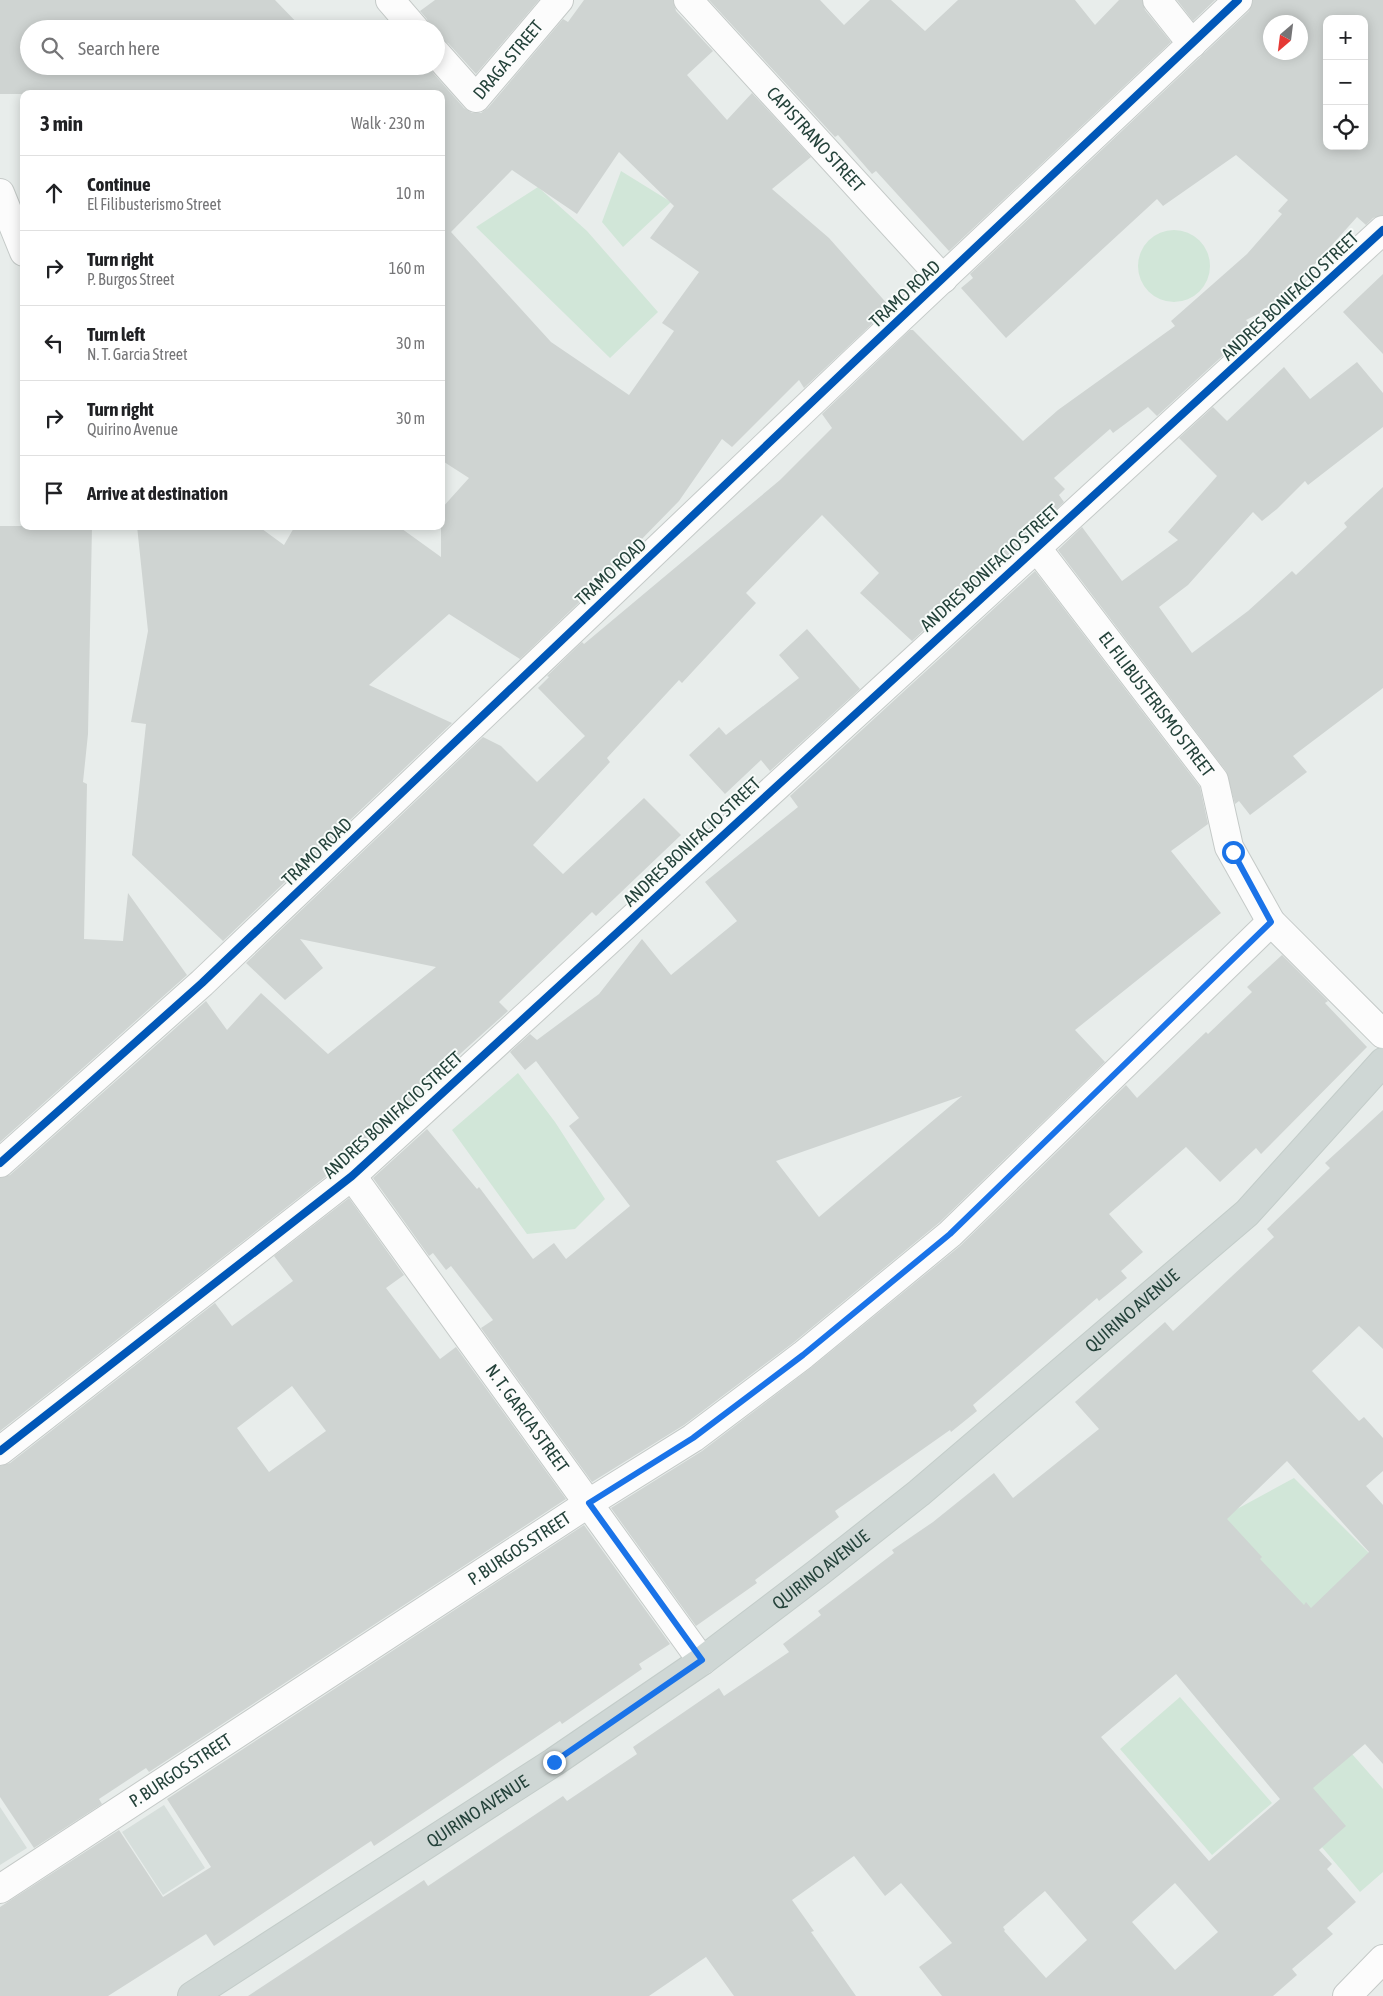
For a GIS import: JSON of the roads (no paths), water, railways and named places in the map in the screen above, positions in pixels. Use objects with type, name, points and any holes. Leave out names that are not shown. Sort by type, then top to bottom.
[{"type":"main road","name":"QUIRINO AVENUE","points":[[192,1996],[554,1762],[702,1660],[820,1572],[919,1493],[1247,1213],[1383,1062]]},
{"type":"street","points":[[390,0],[407,20]]},
{"type":"street","name":"DRAGA STREET","points":[[445,63],[476,98],[559,0]]},
{"type":"street","name":"CAPISTRANO STREET","points":[[688,0],[943,279]]},
{"type":"street","points":[[1157,0],[1192,44]]},
{"type":"street","name":"TRAMO ROAD","points":[[0,1163],[202,983],[1238,0]]},
{"type":"street","points":[[0,193],[20,242]]},
{"type":"street","name":"ANDRES BONIFACIO STREET","points":[[0,1451],[352,1176],[1383,230]]},
{"type":"street","name":"EL FILIBUSTERISMO STREET","points":[[1036,547],[1214,780],[1229,847],[1271,922],[1383,1034]]},
{"type":"street","name":"P. BURGOS STREET","points":[[0,1889],[589,1503],[693,1438],[803,1355],[950,1234],[1271,922]]},
{"type":"street","name":"N. T. GARCIA STREET","points":[[352,1176],[702,1660]]},
{"type":"street","points":[[1347,1996],[1383,1958]]}]
